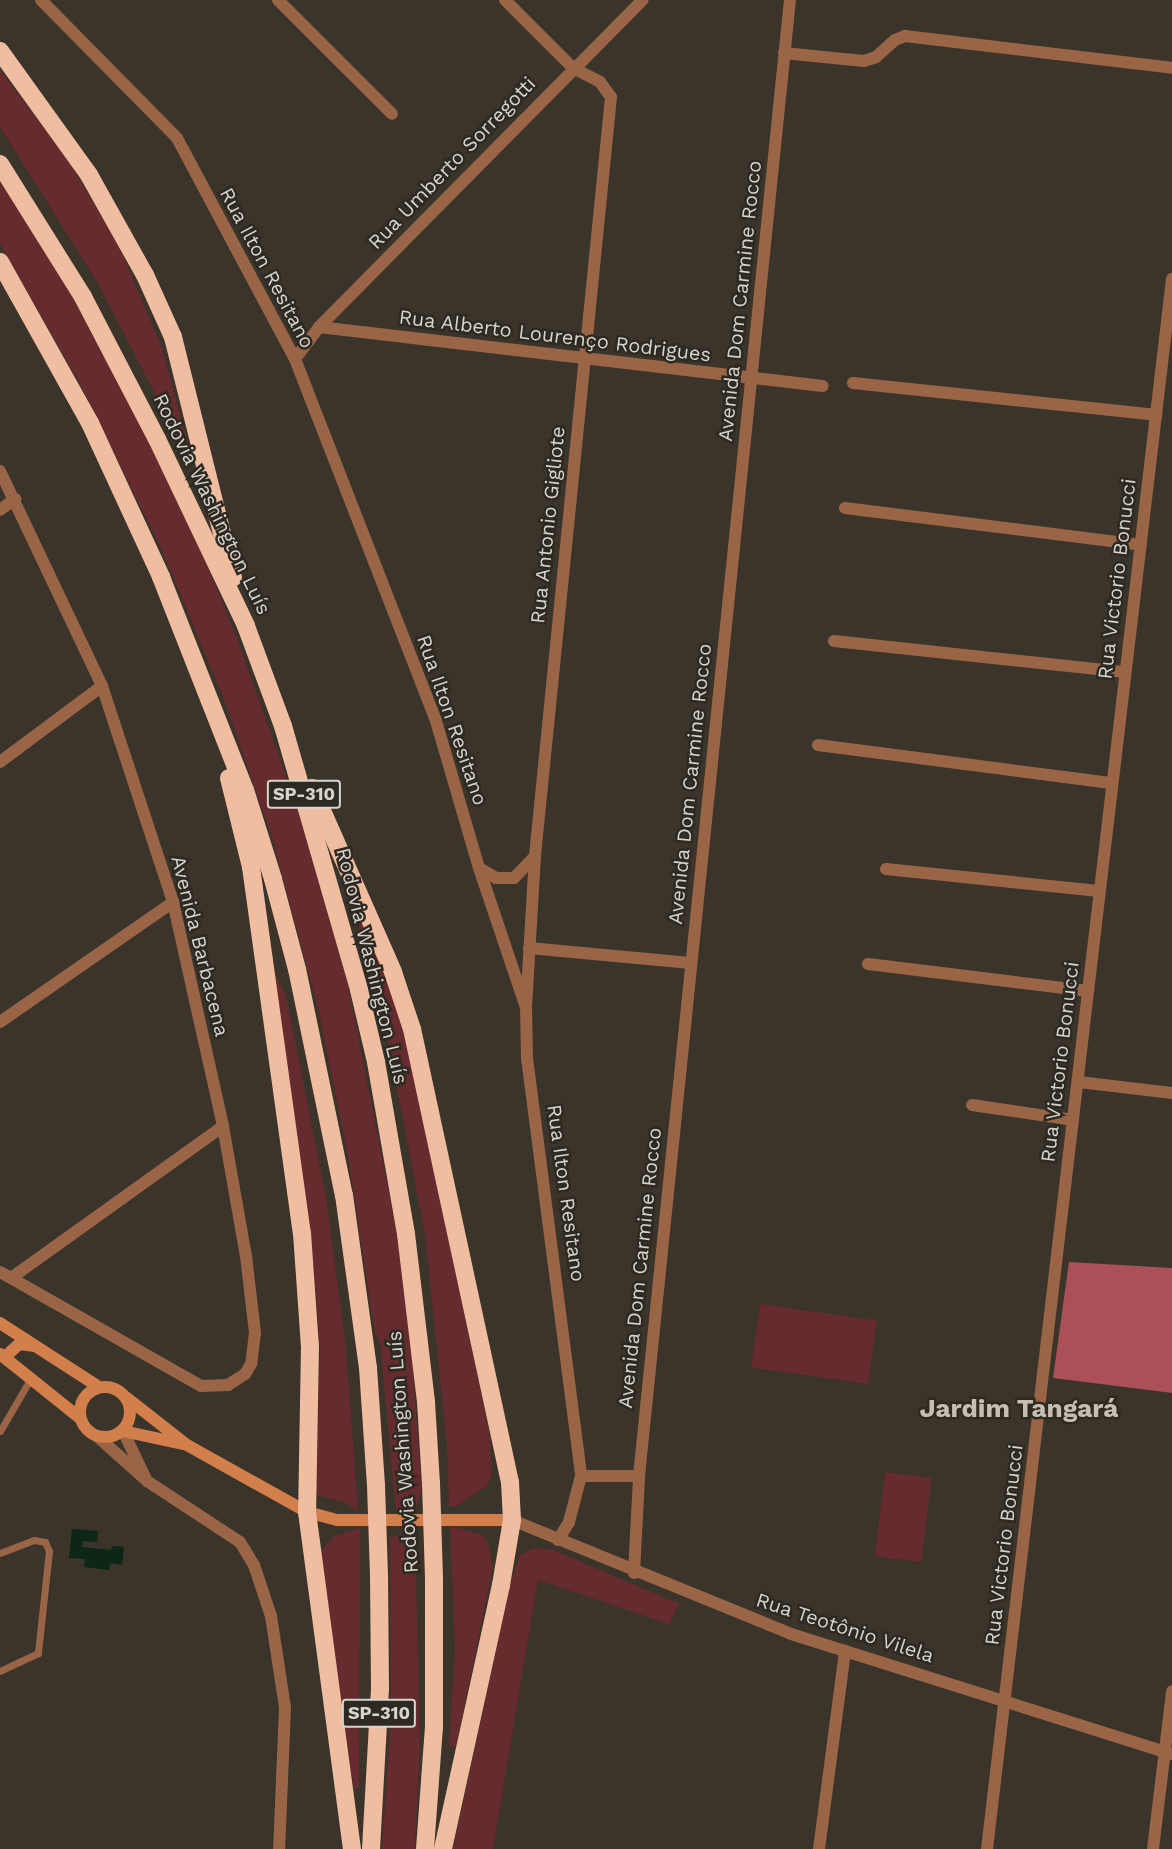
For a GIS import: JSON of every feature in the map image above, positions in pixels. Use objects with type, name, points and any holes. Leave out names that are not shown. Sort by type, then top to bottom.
[{"type":"highway","points":[[0,51],[89,175],[145,275],[173,337],[246,626]]},
{"type":"highway","name":"Rodovia Washington Luís","points":[[0,164],[47,236],[114,354],[246,626],[283,726],[359,990],[376,1062],[406,1234],[425,1391],[434,1580],[434,1726],[425,1849]]},
{"type":"highway","name":"Rodovia Washington Luís","points":[[0,261],[90,423],[161,577],[245,790],[273,879],[320,1069],[358,1285],[376,1485],[380,1689],[371,1849]]},
{"type":"highway","points":[[211,707],[251,867],[302,1233],[310,1346],[307,1512],[352,1849]]},
{"type":"highway","points":[[283,726],[393,972],[412,1029],[510,1482],[512,1521],[443,1849]]},
{"type":"main road","points":[[0,1323],[48,1350],[99,1387],[115,1388],[187,1445],[307,1512],[337,1521],[512,1521]]},
{"type":"main road","points":[[48,1350],[19,1344],[2,1359],[31,1378],[80,1418],[90,1433],[98,1437],[123,1431],[187,1445]]},
{"type":"main road","points":[[80,1418],[83,1398],[99,1387]]},
{"type":"main road","points":[[123,1431],[131,1409],[127,1398]]},
{"type":"street","name":"Rua Ilton Resitano","points":[[41,0],[177,138],[295,359],[436,721],[479,868],[526,1006],[527,1058],[581,1476],[569,1522],[558,1540]]},
{"type":"street","points":[[278,0],[392,114]]},
{"type":"street","name":"Rua Antonio Gigliote","points":[[505,0],[573,68],[600,82],[611,98],[535,856],[526,1006]]},
{"type":"street","name":"Rua Umberto Sorregotti","points":[[295,359],[319,327],[573,68],[643,0]]},
{"type":"street","name":"Avenida Dom Carmine Rocco","points":[[634,1573],[639,1476],[790,0]]},
{"type":"street","points":[[784,53],[864,61],[876,57],[895,39],[905,36],[1172,68]]},
{"type":"street","name":"Rua Victorio Bonucci","points":[[987,1849],[1172,279]]},
{"type":"street","name":"Rua Alberto Lourenço Rodrigues","points":[[319,327],[583,361],[823,386]]},
{"type":"street","points":[[853,383],[1156,415]]},
{"type":"street","name":"Avenida Barbacena","points":[[0,471],[102,686],[173,903],[223,1126],[255,1333],[250,1364],[237,1381],[201,1386],[5,1275]]},
{"type":"street","points":[[0,510],[15,499]]},
{"type":"street","points":[[845,508],[1141,544]]},
{"type":"street","points":[[834,641],[1125,672]]},
{"type":"street","points":[[0,762],[102,686]]},
{"type":"street","points":[[818,745],[1111,783]]},
{"type":"street","points":[[479,868],[496,878],[514,878],[535,856]]},
{"type":"street","points":[[886,869],[1099,891]]},
{"type":"street","points":[[0,1022],[173,903]]},
{"type":"street","points":[[529,948],[690,963]]},
{"type":"street","points":[[868,964],[1088,991]]},
{"type":"street","points":[[1079,1082],[1172,1093]]},
{"type":"street","points":[[972,1105],[1073,1120]]},
{"type":"street","points":[[5,1275],[223,1126]]},
{"type":"street","points":[[123,1431],[147,1481]]},
{"type":"street","points":[[98,1437],[147,1481],[220,1525],[240,1542],[254,1565],[271,1616],[285,1708],[279,1849]]},
{"type":"street","points":[[581,1476],[639,1476]]},
{"type":"street","name":"Rua Teotônio Vilela","points":[[512,1521],[634,1573],[791,1634],[1168,1753]]},
{"type":"street","points":[[819,1849],[844,1651]]},
{"type":"street","points":[[1153,1849],[1168,1753],[1172,1691]]},
{"type":"lane","points":[[0,1431],[2,1419],[31,1378]]},
{"type":"lane","points":[[0,1553],[34,1540],[45,1542],[49,1551],[38,1653],[0,1671]]},
{"type":"shaded area","points":[[0,70],[70,163],[119,246],[162,348],[191,455],[188,457],[97,282],[0,127]]},
{"type":"shaded area","points":[[0,179],[60,274],[152,446],[196,538],[238,641],[299,813],[348,985],[398,1239],[410,1331],[422,1490],[414,1512],[396,1512],[380,1342],[375,1333],[348,1156],[318,1008],[272,837],[223,697],[161,548],[79,382],[0,244]]},
{"type":"shaded area","points":[[358,904],[384,966],[409,1051],[490,1435],[492,1472],[488,1485],[455,1507],[449,1507],[447,1445],[425,1235],[387,1034],[354,906]]},
{"type":"shaded area","points":[[272,968],[286,995],[326,1197],[346,1348],[358,1511],[346,1503],[316,1495],[320,1351],[316,1293]]},
{"type":"shaded area","points":[[1069,1262],[1172,1268],[1172,1393],[1053,1378]]},
{"type":"shaded area","points":[[760,1304],[877,1320],[868,1384],[751,1367]]},
{"type":"shaded area","points":[[885,1472],[932,1478],[921,1562],[875,1556]]},
{"type":"shaded area","points":[[450,1526],[481,1534],[488,1542],[493,1567],[456,1747],[449,1746],[455,1649]]},
{"type":"shaded area","points":[[360,1528],[359,1787],[354,1790],[320,1562],[321,1551],[334,1536]]},
{"type":"shaded area","points":[[72,1529],[98,1531],[97,1542],[83,1541],[82,1547],[111,1550],[112,1546],[124,1547],[122,1565],[110,1563],[109,1570],[84,1567],[85,1559],[69,1558]]},
{"type":"shaded area","points":[[415,1535],[420,1742],[415,1849],[382,1849],[391,1719],[390,1536]]},
{"type":"shaded area","points":[[534,1548],[551,1549],[679,1604],[669,1624],[538,1580],[493,1849],[453,1849],[510,1584],[520,1555]]},
{"type":"district","name":"Jardim Tangará","points":[[1019,1409]]}]
